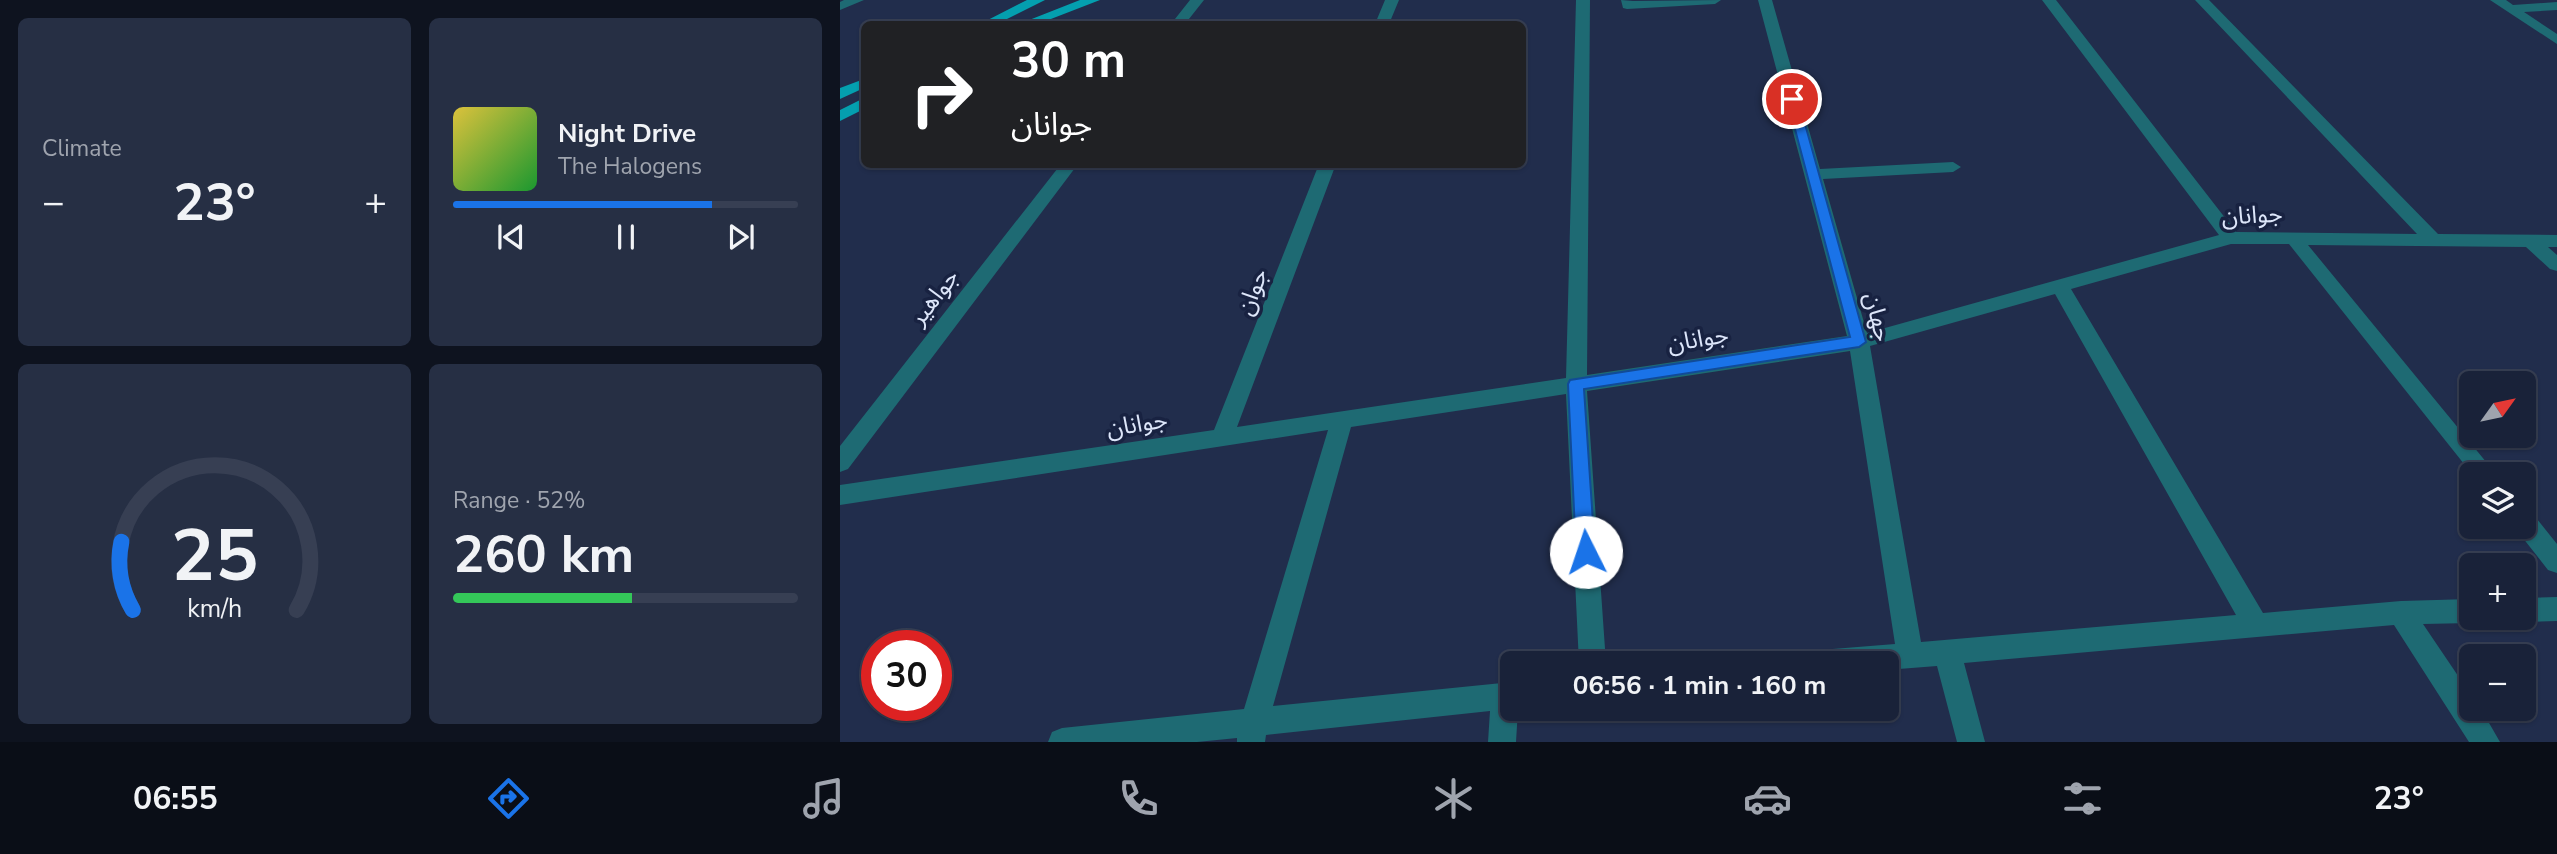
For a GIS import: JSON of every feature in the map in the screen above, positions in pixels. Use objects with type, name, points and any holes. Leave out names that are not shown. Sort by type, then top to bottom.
[{"type":"main road","points":[[993,21],[1038,0]]},
{"type":"main road","points":[[1034,21],[1093,0]]},
{"type":"main road","points":[[840,94],[861,84]]},
{"type":"main road","points":[[840,116],[861,105]]},
{"type":"street","points":[[840,6],[857,0]]},
{"type":"street","points":[[1180,21],[1197,0]]},
{"type":"street","points":[[1383,21],[1392,0]]},
{"type":"street","points":[[1583,0],[1576,384],[1592,651]]},
{"type":"street","name":"جهان","points":[[1765,0],[1859,342],[1910,654]]},
{"type":"street","points":[[2049,0],[2231,238]]},
{"type":"street","points":[[2203,0],[2433,240]]},
{"type":"street","points":[[2497,0],[2557,40]]},
{"type":"street","points":[[2510,9],[2557,6]]},
{"type":"street","points":[[1813,174],[1953,167]]},
{"type":"street","name":"جواهیر","points":[[840,463],[1067,168]]},
{"type":"street","name":"جوان","points":[[1222,438],[1326,168]]},
{"type":"street","name":"جوانان","points":[[840,495],[1859,342],[2231,238],[2557,241]]},
{"type":"street","points":[[2294,239],[2475,462]]},
{"type":"street","points":[[2530,241],[2557,265]]},
{"type":"street","points":[[2060,286],[2256,625]]},
{"type":"street","points":[[1253,732],[1342,419]]},
{"type":"street","points":[[2536,536],[2557,562]]},
{"type":"street","points":[[2536,610],[2557,609]]},
{"type":"street","points":[[1899,655],[2401,613],[2459,611]]},
{"type":"street","points":[[2401,613],[2486,742]]},
{"type":"street","points":[[1947,651],[1971,742]]},
{"type":"street","points":[[1062,742],[1253,732],[1500,696]]},
{"type":"street","points":[[1502,742],[1505,721]]},
{"type":"lane","points":[[1627,0],[1627,5],[1716,0]]},
{"type":"route","points":[[1586,552],[1576,384],[1859,342],[1792,99]]}]
